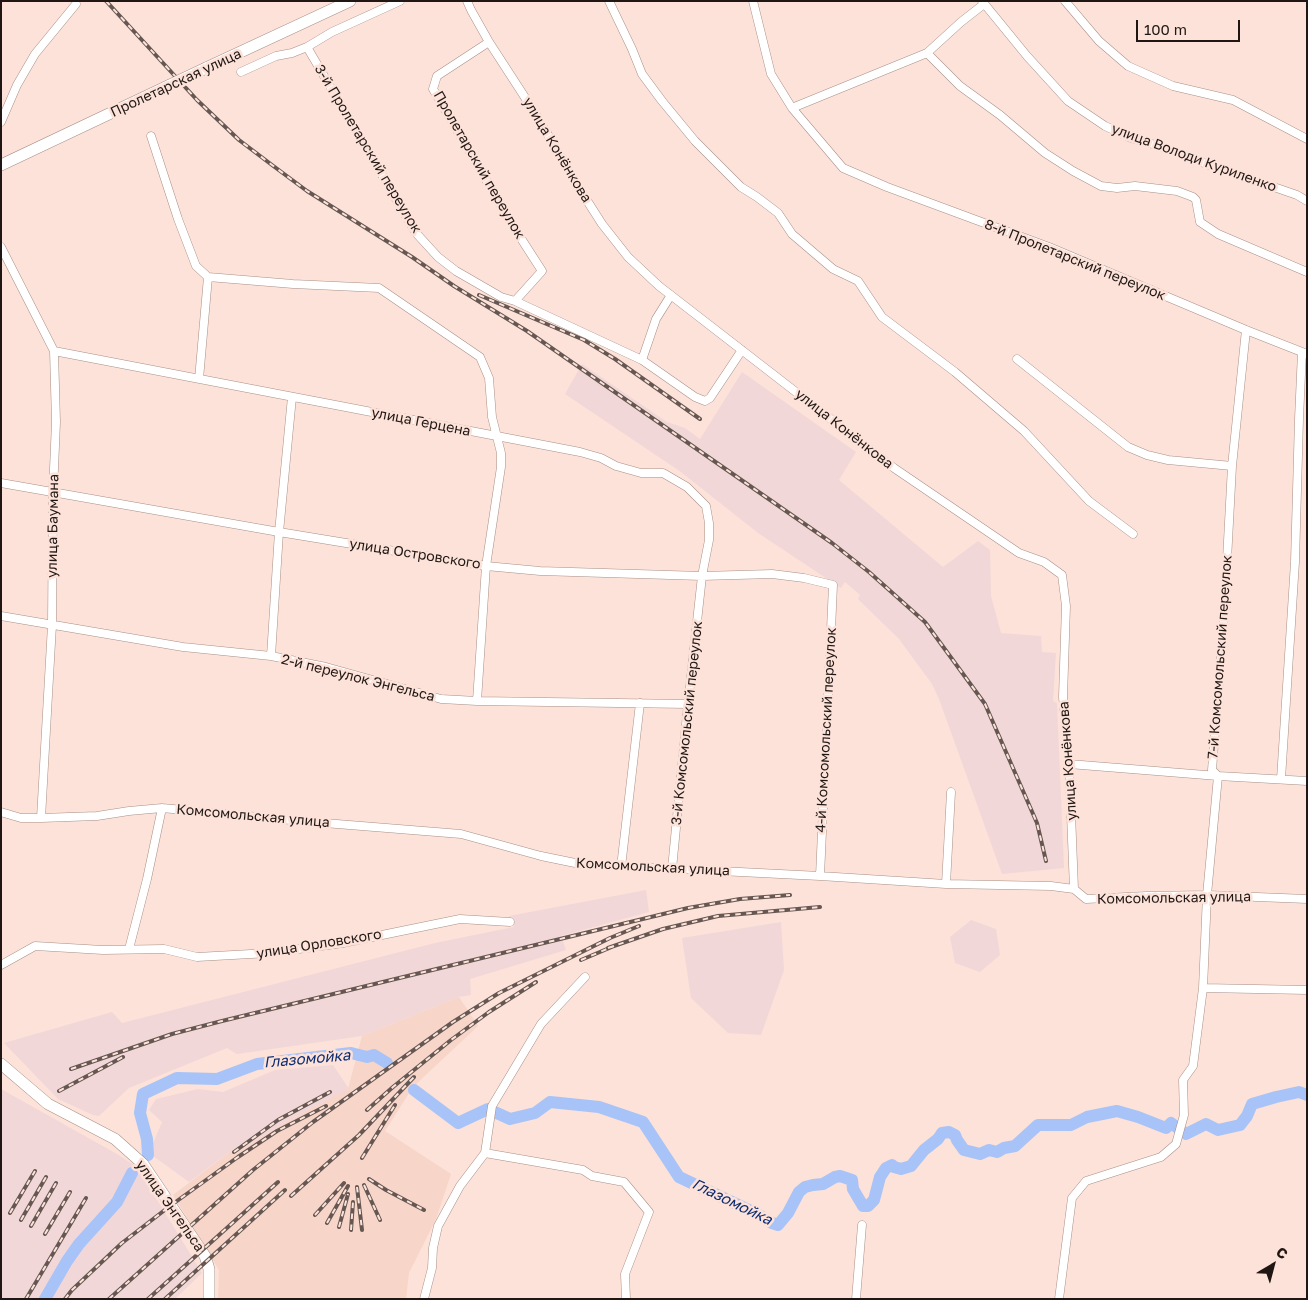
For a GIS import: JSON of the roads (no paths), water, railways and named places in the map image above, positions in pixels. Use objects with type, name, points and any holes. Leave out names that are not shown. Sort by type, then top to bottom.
[{"type":"main road","name":"Пролетарская улица","points":[[1,165],[350,1]]},
{"type":"main road","name":"улица Энгельса","points":[[1,1064],[48,1104],[114,1139],[143,1164],[208,1261],[209,1299]]},
{"type":"street","name":"Пролетарская улица","points":[[241,72],[276,56],[307,47],[332,32],[400,1]]},
{"type":"street","name":"улица Конёнкова","points":[[467,1],[489,42],[537,116],[602,224],[628,257],[659,286],[894,468],[1018,553],[1044,562],[1062,575],[1066,606],[1063,697],[1069,764],[1074,889]]},
{"type":"street","points":[[609,1],[642,74],[695,141],[741,187],[778,213],[792,234],[833,269],[858,281],[882,317],[955,372],[1024,431],[1089,501],[1133,534]]},
{"type":"street","points":[[753,1],[771,74],[792,108],[927,53],[983,3]]},
{"type":"street","points":[[1065,1],[1099,41],[1128,66],[1173,86],[1233,100],[1307,139]]},
{"type":"street","name":"улица Володи Куриленко","points":[[983,3],[1068,101],[1105,126],[1131,138],[1159,146],[1209,166],[1297,195],[1307,201]]},
{"type":"street","points":[[2,120],[17,85],[35,54],[76,4]]},
{"type":"street","name":"Пролетарский переулок","points":[[489,42],[438,76],[433,89],[513,226],[542,271],[515,301]]},
{"type":"street","name":"3-й Пролетарский переулок","points":[[307,47],[416,233],[438,257],[456,271],[501,298],[515,301],[642,360],[695,398],[705,400],[710,398],[742,350]]},
{"type":"street","points":[[927,53],[960,86],[1000,115],[1045,153],[1073,170],[1101,186],[1117,188],[1135,186],[1177,191],[1193,197],[1196,200],[1200,222],[1218,234],[1307,272]]},
{"type":"street","name":"8-й Пролетарский переулок","points":[[792,108],[843,168],[887,187],[1049,247],[1304,353]]},
{"type":"street","points":[[151,136],[178,219],[196,266],[208,277],[293,284],[379,288],[480,357],[489,378],[492,417],[501,453],[501,467],[486,566],[477,701]]},
{"type":"street","name":"улица Баумана","points":[[1,247],[54,351],[56,422],[53,492],[52,625],[41,818]]},
{"type":"street","points":[[200,379],[208,277]]},
{"type":"street","points":[[642,360],[656,318],[671,295]]},
{"type":"street","name":"7-й Комсомольский переулок","points":[[1059,1299],[1072,1198],[1086,1181],[1161,1157],[1176,1144],[1184,1115],[1183,1080],[1193,1066],[1203,988],[1207,895],[1218,776],[1212,770],[1224,616],[1232,466],[1246,330]]},
{"type":"street","name":"улица Герцена","points":[[54,351],[580,452],[600,458],[616,466],[641,473],[663,473],[687,487],[706,506],[710,523],[709,540],[702,576]]},
{"type":"street","points":[[1281,779],[1295,562],[1298,437],[1304,353]]},
{"type":"street","points":[[1017,359],[1128,447],[1147,455],[1168,460],[1232,466]]},
{"type":"street","points":[[270,656],[279,532],[292,397]]},
{"type":"street","name":"улица Островского","points":[[1,483],[486,566],[702,576],[772,574],[804,578],[833,585]]},
{"type":"street","name":"3-й Комсомольский переулок","points":[[672,869],[702,576]]},
{"type":"street","name":"4-й Комсомольский переулок","points":[[820,876],[833,585]]},
{"type":"street","name":"2-й переулок Энгельса","points":[[1,616],[184,647],[270,656],[326,667],[441,699],[688,704]]},
{"type":"street","points":[[620,867],[640,703]]},
{"type":"street","points":[[1069,764],[1307,781]]},
{"type":"street","points":[[946,884],[951,792]]},
{"type":"street","points":[[129,949],[162,808]]},
{"type":"street","name":"Комсомольская улица","points":[[1,812],[21,818],[41,818],[97,816],[162,808],[461,834],[541,856],[580,864],[946,884],[1051,886],[1074,889],[1086,899],[1207,895],[1307,899]]},
{"type":"street","name":"улица Орловского","points":[[1,965],[35,946],[103,950],[164,949],[197,958],[269,953],[343,943],[460,919],[510,922]]},
{"type":"street","points":[[424,1299],[432,1268],[433,1248],[438,1226],[460,1186],[485,1153],[492,1106],[541,1024],[585,976]]},
{"type":"street","points":[[1203,988],[1307,990]]},
{"type":"street","points":[[485,1153],[583,1170],[592,1176],[624,1182],[649,1212],[625,1274],[626,1299]]},
{"type":"street","points":[[856,1299],[862,1225]]},
{"type":"waterway","name":"Глазомойка","points":[[148,1155],[147,1139],[140,1113],[143,1094],[177,1078],[217,1079],[257,1064],[351,1053],[367,1057],[374,1055],[387,1063]]},
{"type":"waterway","name":"Глазомойка","points":[[414,1090],[458,1123],[488,1109],[510,1119],[535,1113],[550,1102],[599,1107],[643,1122],[679,1177],[778,1225],[788,1213],[799,1192],[805,1187],[823,1184],[835,1177],[840,1176],[852,1180],[853,1189],[863,1206],[868,1206],[874,1200],[880,1177],[886,1168],[892,1165],[901,1169],[911,1166],[942,1133],[949,1132],[955,1135],[964,1150],[980,1154],[989,1150],[997,1152],[1004,1148],[1015,1146],[1038,1125],[1071,1125],[1087,1117],[1117,1111],[1166,1128],[1171,1123],[1186,1134],[1206,1124],[1218,1130],[1240,1125],[1247,1116],[1252,1104],[1299,1092],[1307,1095]]},
{"type":"waterway","name":"Глазомойка","points":[[45,1299],[79,1244],[117,1202],[132,1173]]},
{"type":"railway","points":[[106,1],[197,100],[239,140],[307,191],[527,331],[832,543],[869,572],[925,622],[985,704],[1037,823],[1046,861]]},
{"type":"railway","points":[[479,295],[584,340],[615,359],[700,419]]},
{"type":"railway","points":[[71,1069],[172,1034],[688,908],[740,899],[790,895]]},
{"type":"railway","points":[[608,948],[663,929],[718,916],[820,907]]},
{"type":"railway","points":[[109,1299],[253,1170],[313,1122],[453,1022],[499,993],[610,938],[639,926]]},
{"type":"railway","points":[[581,960],[614,946]]},
{"type":"railway","points":[[367,1110],[451,1040],[489,1012],[536,982]]},
{"type":"railway","points":[[59,1091],[123,1057]]},
{"type":"railway","points":[[291,1196],[359,1135],[414,1077]]},
{"type":"railway","points":[[234,1152],[278,1120],[330,1092]]},
{"type":"railway","points":[[362,1158],[395,1105]]},
{"type":"railway","points":[[65,1299],[72,1290],[122,1243],[170,1206],[277,1131],[326,1106]]},
{"type":"railway","points":[[10,1213],[35,1171]]},
{"type":"railway","points":[[21,1220],[46,1177]]},
{"type":"railway","points":[[369,1179],[424,1210]]},
{"type":"railway","points":[[148,1299],[278,1182]]},
{"type":"railway","points":[[31,1226],[56,1183]]},
{"type":"railway","points":[[315,1215],[344,1183]]},
{"type":"railway","points":[[364,1185],[380,1220]]},
{"type":"railway","points":[[327,1223],[348,1186]]},
{"type":"railway","points":[[357,1187],[362,1230]]},
{"type":"railway","points":[[165,1299],[285,1190]]},
{"type":"railway","points":[[45,1234],[70,1192]]},
{"type":"railway","points":[[339,1227],[348,1194]]},
{"type":"railway","points":[[26,1299],[86,1198]]},
{"type":"railway","points":[[351,1230],[353,1202]]}]
